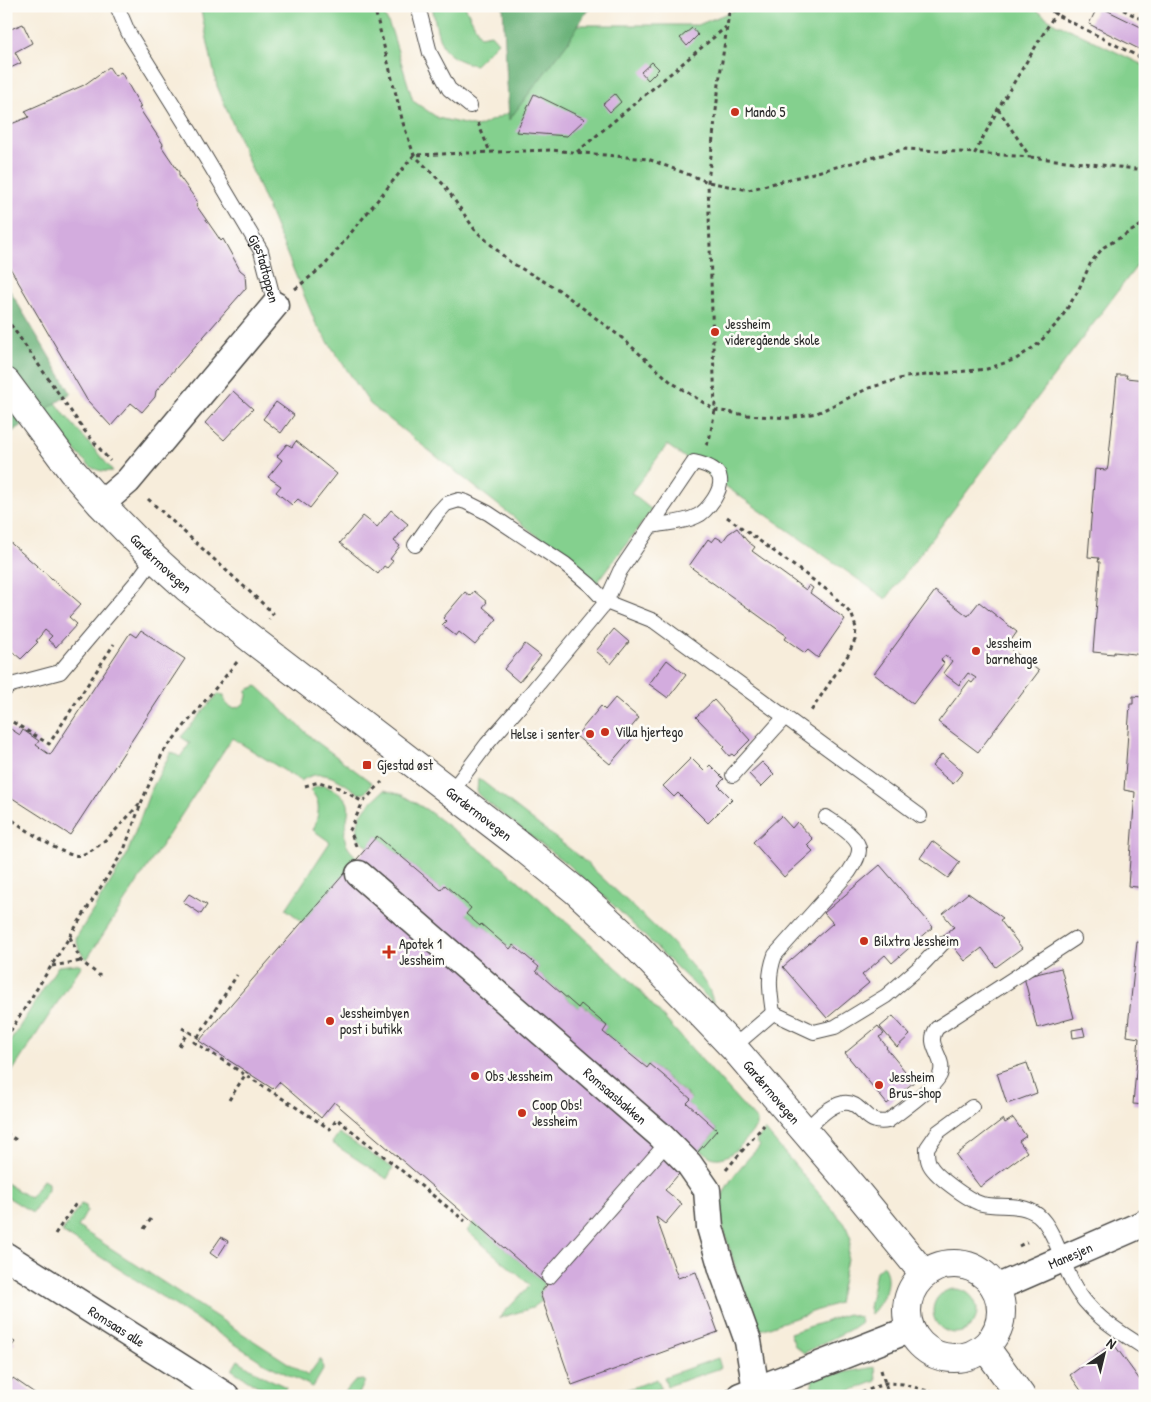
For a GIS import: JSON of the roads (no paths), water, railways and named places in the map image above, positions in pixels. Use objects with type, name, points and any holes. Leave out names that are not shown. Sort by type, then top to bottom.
[{"type":"main road","name":"Gardermovegen","points":[[6,382],[72,471],[101,504],[154,558],[186,587],[521,846],[576,891],[635,946],[733,1047],[805,1130],[924,1274]]},
{"type":"main road","points":[[963,1264],[982,1273],[996,1288],[1001,1304],[1000,1321],[994,1336],[985,1348],[968,1356],[952,1358],[936,1355],[923,1346],[911,1329],[907,1318],[908,1302],[914,1286],[924,1274],[943,1265],[963,1264]]},
{"type":"main road","points":[[985,1348],[1021,1396]]},
{"type":"street","name":"Gjestadtoppen","points":[[101,504],[128,481],[275,304]]},
{"type":"street","name":"Romsaasbakken","points":[[359,874],[689,1164],[707,1190],[710,1227],[722,1269],[748,1341],[748,1393]]},
{"type":"street","name":"Manesjen","points":[[996,1288],[1145,1224]]},
{"type":"street","name":"Romsaas alle","points":[[6,1256],[226,1396]]},
{"type":"street","points":[[748,1393],[911,1329]]},
{"type":"lane","name":"Gjestadtoppen","points":[[117,6],[128,32],[261,251],[275,304]]},
{"type":"lane","points":[[418,6],[430,53],[449,89],[470,106]]},
{"type":"lane","points":[[451,792],[487,744],[606,602],[620,571],[694,462],[711,467],[717,473],[721,481],[720,489],[710,505],[699,515],[688,520],[651,526]]},
{"type":"lane","points":[[415,545],[446,504],[460,500],[466,502],[495,518],[565,564],[590,585],[606,602],[654,621],[920,816]]},
{"type":"lane","points":[[8,684],[60,672],[138,580],[154,558]]},
{"type":"lane","points":[[733,776],[784,718]]},
{"type":"lane","points":[[773,1013],[769,980],[770,968],[775,955],[849,872],[857,860],[860,851],[859,844],[846,830],[826,817]]},
{"type":"lane","points":[[805,1130],[826,1112],[842,1103],[857,1106],[873,1121],[881,1123],[888,1121],[935,1083],[941,1073],[940,1058],[932,1044],[932,1034],[937,1028],[1074,939]]},
{"type":"lane","points":[[773,1013],[814,1032],[835,1027],[886,996],[922,965],[943,943]]},
{"type":"lane","points":[[733,1047],[773,1013]]},
{"type":"lane","points":[[972,1107],[938,1132],[927,1148],[929,1164],[945,1183],[981,1204],[1028,1208],[1040,1216],[1051,1232],[1073,1284],[1086,1304],[1106,1323],[1145,1348]]},
{"type":"lane","points":[[550,1277],[667,1143]]},
{"type":"place","name":"Mando 5","points":[[735,112]]},
{"type":"place","name":"Jessheim videregående skole","points":[[715,332]]},
{"type":"place","name":"Jessheim barnehage","points":[[976,651]]},
{"type":"place","name":"Villa hjertego","points":[[605,732]]},
{"type":"place","name":"Helse i senter","points":[[590,734]]},
{"type":"place","name":"Gjestad øst","points":[[367,765]]},
{"type":"place","name":"Bilxtra Jessheim","points":[[864,941]]},
{"type":"place","name":"Apotek 1 Jessheim","points":[[389,952]]},
{"type":"place","name":"Jessheimbyen post i butikk","points":[[330,1021]]},
{"type":"place","name":"Obs Jessheim","points":[[475,1076]]},
{"type":"place","name":"Jessheim Brus-shop","points":[[879,1085]]},
{"type":"place","name":"Coop Obs! Jessheim","points":[[522,1113]]}]
